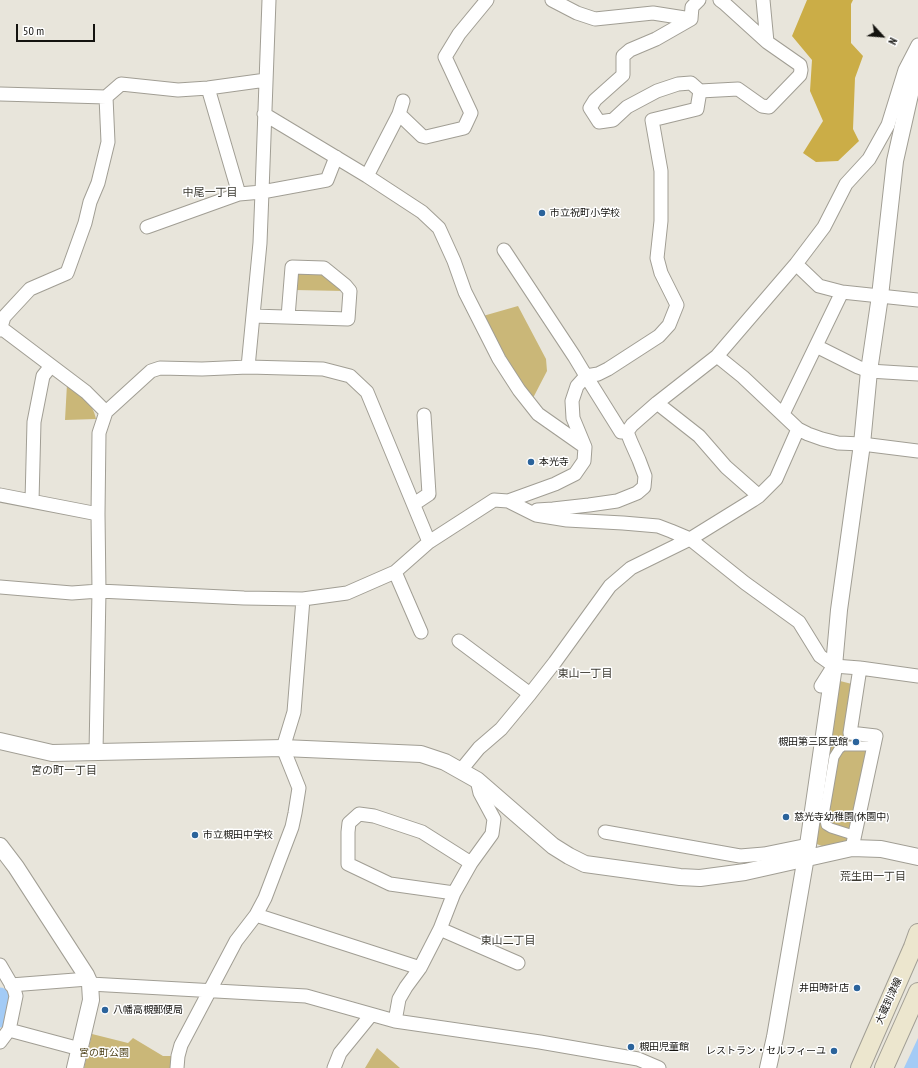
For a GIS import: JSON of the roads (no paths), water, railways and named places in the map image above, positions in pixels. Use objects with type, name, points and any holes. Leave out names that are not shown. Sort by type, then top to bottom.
[{"type":"main road","name":"大蔵到津線","points":[[860,1068],[918,933]]},
{"type":"main road","points":[[884,1068],[918,992]]},
{"type":"street","points":[[248,367],[260,242],[269,0]]},
{"type":"street","points":[[368,176],[401,107],[422,136],[426,137],[464,128],[471,113],[445,57],[459,34],[487,0]]},
{"type":"street","points":[[552,0],[577,13],[595,19],[653,13],[691,19]]},
{"type":"street","points":[[691,19],[692,7],[699,0]]},
{"type":"street","points":[[691,19],[656,39],[630,50],[623,56],[623,75],[595,100],[590,108],[599,122],[613,120],[627,107],[657,91],[678,84],[691,83],[700,91],[738,89],[762,106],[769,107],[800,75],[800,65],[767,42],[720,0]]},
{"type":"street","points":[[763,0],[767,42]]},
{"type":"street","points":[[627,432],[632,425],[657,403],[717,356],[796,264],[824,227],[846,184],[869,159],[888,126],[905,70],[918,45]]},
{"type":"street","points":[[768,1068],[775,1037],[806,852],[834,666],[840,602],[862,444],[869,371],[880,296],[895,161],[918,59]]},
{"type":"street","points":[[0,94],[106,97],[121,84],[178,90],[208,88],[266,80]]},
{"type":"street","points":[[208,88],[239,194]]},
{"type":"street","points":[[0,587],[72,593],[99,590],[221,597],[304,599],[347,593],[394,572],[429,542],[494,500],[508,500],[555,484],[575,474],[584,461],[585,447],[573,418],[572,402],[577,386],[586,376],[598,374],[608,370],[659,336],[669,325],[677,305],[660,273],[657,258],[661,221],[661,171],[652,120],[697,110],[700,91]]},
{"type":"street","points":[[106,97],[108,142],[98,183],[90,202],[85,223],[67,273],[30,289],[4,317],[0,328],[86,392],[106,412]]},
{"type":"street","points":[[264,114],[368,176],[422,212],[439,228],[454,261],[465,292],[499,359],[519,390],[538,414],[585,447]]},
{"type":"street","points":[[147,227],[239,194],[262,192],[327,180],[336,157]]},
{"type":"street","points":[[504,250],[574,356],[621,432],[627,432]]},
{"type":"street","points":[[796,264],[819,286],[842,292],[918,300]]},
{"type":"street","points":[[253,316],[348,319],[350,291],[324,268],[292,267],[288,317]]},
{"type":"street","points":[[783,414],[842,292]]},
{"type":"street","points":[[816,346],[869,371],[918,374]]},
{"type":"street","points":[[717,356],[743,377],[798,428],[808,434],[838,443],[862,444],[918,451]]},
{"type":"street","points":[[32,500],[34,422],[43,376],[51,366]]},
{"type":"street","points":[[96,752],[99,590],[99,433],[106,412],[150,371],[160,368],[202,369],[248,367],[323,369],[350,376],[367,392],[429,542]]},
{"type":"street","points":[[657,403],[699,436],[726,467],[759,496]]},
{"type":"street","points":[[414,504],[429,494],[424,415]]},
{"type":"street","points":[[461,770],[479,748],[501,729],[530,694],[610,586],[631,568],[690,539],[759,496],[776,478],[798,428]]},
{"type":"street","points":[[527,510],[553,509],[617,501],[637,494],[644,487],[645,476],[627,432]]},
{"type":"street","points":[[0,495],[98,514]]},
{"type":"street","points":[[508,500],[536,515],[567,520],[658,526],[690,539],[745,583],[799,622],[820,656],[834,666],[918,676]]},
{"type":"street","points":[[394,572],[421,632]]},
{"type":"street","points":[[177,1068],[181,1045],[208,991],[236,941],[256,915],[270,884],[292,827],[299,788],[284,748],[294,712],[304,599]]},
{"type":"street","points":[[460,641],[530,694]]},
{"type":"street","points":[[821,686],[834,666]]},
{"type":"street","points":[[853,841],[876,736],[850,733],[860,668]]},
{"type":"street","points":[[0,741],[52,753],[284,748],[421,754],[445,762],[477,780],[553,846],[585,864],[680,877],[700,878],[745,872],[806,852],[853,841]]},
{"type":"street","points":[[872,746],[843,746],[834,757],[824,815],[826,825],[853,841],[918,857]]},
{"type":"street","points":[[395,1021],[399,999],[420,968],[440,929],[454,893],[471,863],[492,834],[494,819],[480,793],[477,780]]},
{"type":"street","points":[[454,893],[390,884],[348,864],[349,823],[359,814],[374,816],[422,832],[471,863]]},
{"type":"street","points":[[817,825],[831,828]]},
{"type":"street","points":[[605,832],[740,856],[806,852]]},
{"type":"street","points":[[0,846],[16,867],[89,982],[91,1000],[75,1068]]},
{"type":"street","points":[[256,915],[420,968]]},
{"type":"street","points":[[440,929],[518,963]]},
{"type":"street","points":[[0,965],[14,989],[16,996],[9,1030],[0,1042]]},
{"type":"street","points":[[11,986],[89,982],[208,991],[306,996],[395,1021],[540,1042],[638,1059],[659,1068]]},
{"type":"street","points":[[334,1068],[340,1053],[372,1015]]},
{"type":"street","points":[[9,1030],[80,1049]]},
{"type":"water","points":[[918,1038],[918,1068],[904,1068]]},
{"type":"waterway","points":[[0,997],[4,1004],[0,1018]]},
{"type":"place","name":"市立祝町小学校","points":[[542,213]]},
{"type":"place","name":"本光寺","points":[[531,462]]},
{"type":"place","name":"槻田第三区民館","points":[[856,742]]},
{"type":"place","name":"慈光寺幼稚園(休園中)","points":[[786,817]]},
{"type":"place","name":"市立槻田中学校","points":[[195,835]]},
{"type":"place","name":"井田時計店","points":[[857,988]]},
{"type":"place","name":"八幡高槻郵便局","points":[[105,1010]]},
{"type":"place","name":"槻田児童館","points":[[631,1047]]},
{"type":"place","name":"レストラン・セルフィーユ","points":[[834,1051]]},
{"type":"district","name":"中尾一丁目","points":[[210,193]]},
{"type":"district","name":"東山一丁目","points":[[585,674]]},
{"type":"district","name":"宮の町一丁目","points":[[64,771]]},
{"type":"district","name":"荒生田一丁目","points":[[873,877]]},
{"type":"district","name":"東山二丁目","points":[[508,941]]},
{"type":"park label","name":"宮の町公園","points":[[104,1053]]}]
